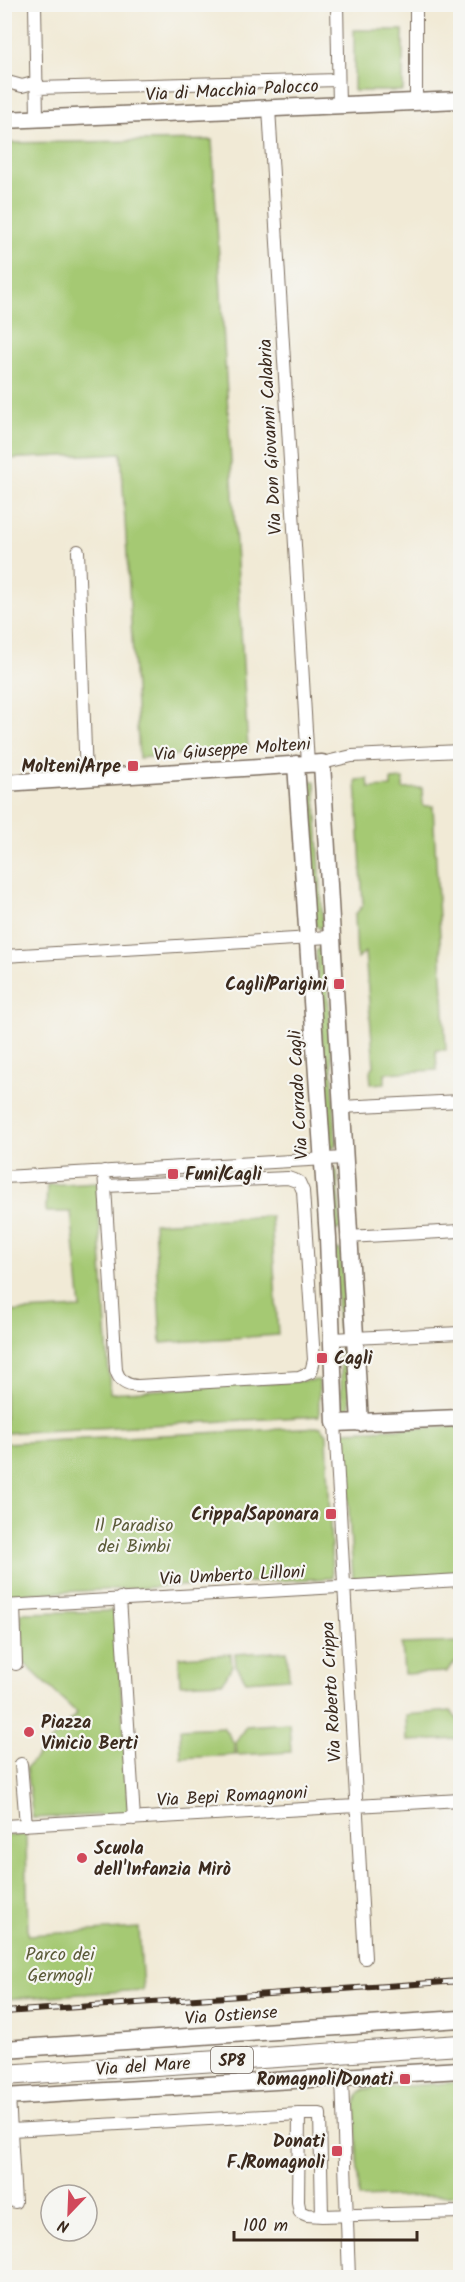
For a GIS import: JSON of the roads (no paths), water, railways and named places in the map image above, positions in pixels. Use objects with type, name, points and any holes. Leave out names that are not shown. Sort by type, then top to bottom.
[{"type":"main road","name":"Via del Mare","points":[[4,2075],[460,2045]]},
{"type":"street","points":[[35,4],[37,118]]},
{"type":"street","points":[[337,4],[339,105]]},
{"type":"street","points":[[416,4],[416,102]]},
{"type":"street","name":"Via di Macchia Palocco","points":[[4,81],[22,86],[338,80]]},
{"type":"street","name":"Via di Macchia Palocco","points":[[5,120],[460,100]]},
{"type":"street","name":"Via Don Giovanni Calabria","points":[[269,108],[309,764]]},
{"type":"street","points":[[4,113],[5,120]]},
{"type":"street","points":[[78,551],[86,778]]},
{"type":"street","name":"Via Giuseppe Molteni","points":[[4,783],[309,764],[352,756],[460,751]]},
{"type":"street","points":[[309,764],[330,937],[360,1423]]},
{"type":"street","name":"Via Corrado Cagli","points":[[309,764],[308,939],[327,1238],[335,1423]]},
{"type":"street","points":[[4,956],[330,937]]},
{"type":"street","points":[[341,1107],[460,1101]]},
{"type":"street","points":[[4,1177],[344,1158]]},
{"type":"street","points":[[104,1172],[116,1371],[120,1379],[126,1384],[138,1386],[299,1377],[311,1372],[314,1360],[303,1191],[299,1182],[288,1178],[105,1186]]},
{"type":"street","points":[[327,1238],[348,1244],[460,1231]]},
{"type":"street","points":[[332,1339],[460,1332]]},
{"type":"street","points":[[335,1423],[460,1418]]},
{"type":"street","name":"Via Roberto Crippa","points":[[335,1423],[365,1958]]},
{"type":"street","name":"Via Umberto Lilloni","points":[[9,1606],[460,1580]]},
{"type":"street","points":[[120,1598],[134,1819]]},
{"type":"street","points":[[9,1606],[16,1664]]},
{"type":"street","points":[[21,1764],[26,1825]]},
{"type":"street","name":"Via Bepi Romagnoni","points":[[4,1826],[460,1800]]},
{"type":"street","name":"Via Ostiense","points":[[4,2049],[460,2019]]},
{"type":"street","points":[[15,2202],[7,2096],[460,2070]]},
{"type":"street","points":[[342,2078],[349,2277]]},
{"type":"street","points":[[299,2114],[298,2205],[303,2214],[348,2216],[460,2212]]},
{"type":"street","points":[[11,2130],[320,2114],[322,2216]]},
{"type":"railway","points":[[4,2012],[460,1981]]},
{"type":"place","name":"Molteni/Arpe","points":[[133,766]]},
{"type":"place","name":"Cagli/Parigini","points":[[339,984]]},
{"type":"place","name":"Funi/Cagli","points":[[173,1174]]},
{"type":"place","name":"Cagli","points":[[322,1358]]},
{"type":"place","name":"Crippa/Saponara","points":[[331,1514]]},
{"type":"place","name":"Piazza Vinicio Berti","points":[[29,1732]]},
{"type":"place","name":"Scuola dell'Infanzia Mirò","points":[[82,1858]]},
{"type":"place","name":"Romagnoli/Donati","points":[[405,2079]]},
{"type":"place","name":"Donati F./Romagnoli","points":[[337,2151]]},
{"type":"park label","name":"Il Paradiso dei Bimbi","points":[[134,1535]]},
{"type":"park label","name":"Parco dei Germogli","points":[[60,1964]]}]
